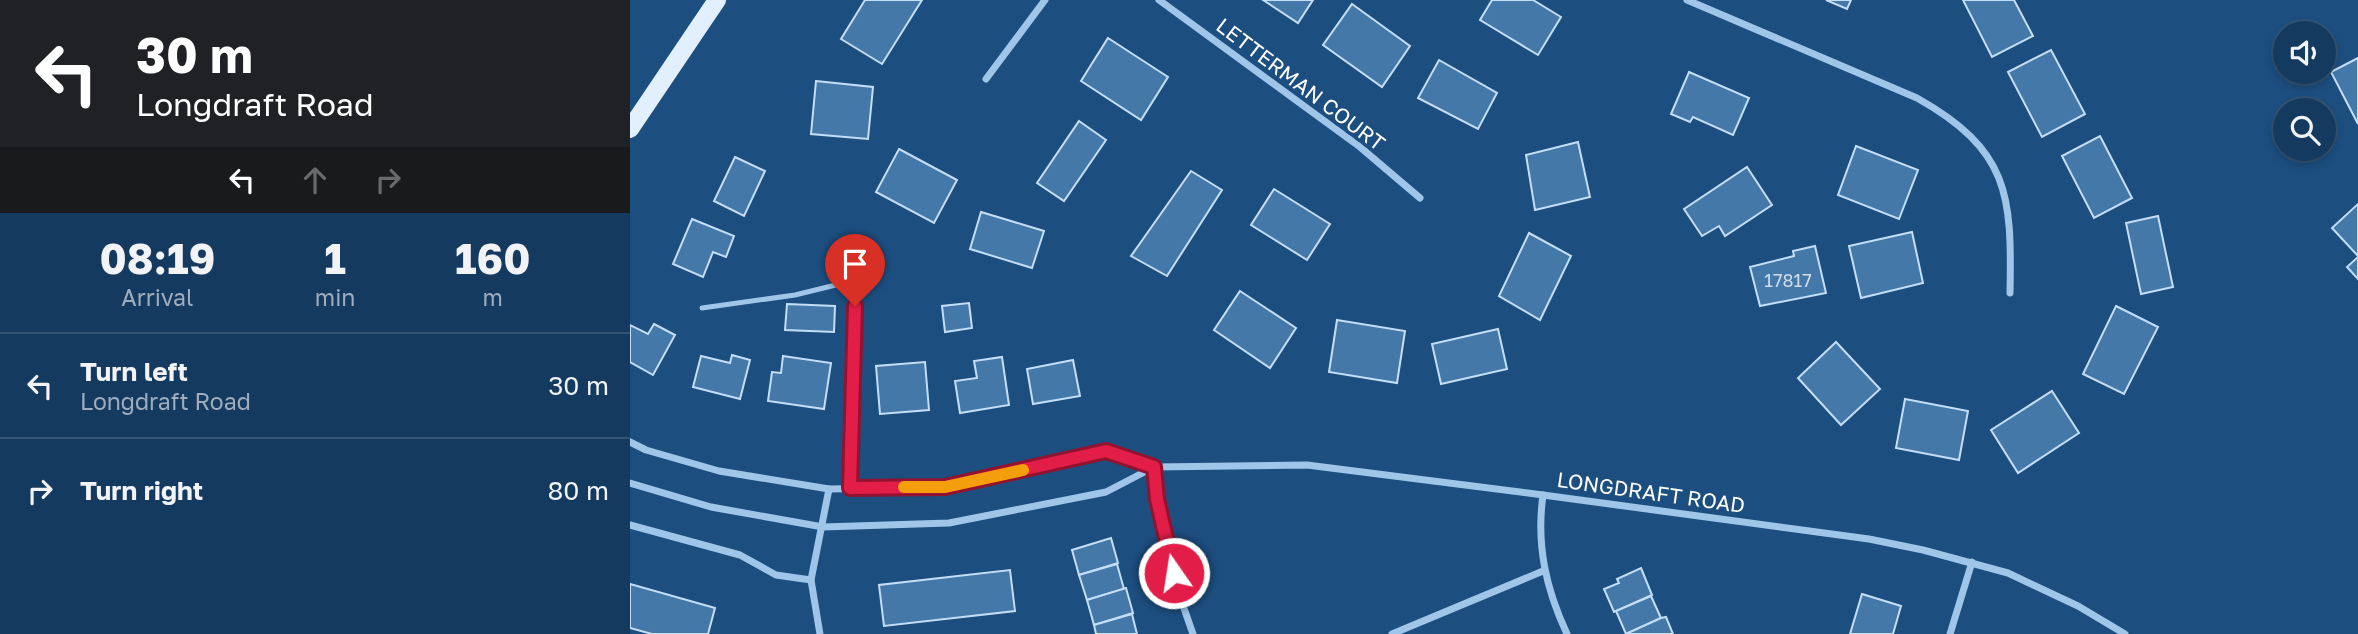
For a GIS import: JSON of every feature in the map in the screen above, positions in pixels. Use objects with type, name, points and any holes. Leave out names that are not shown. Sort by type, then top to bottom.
[{"type":"main road","points":[[630,129],[718,0]]},
{"type":"street","points":[[986,79],[1045,0]]},
{"type":"street","name":"LETTERMAN COURT","points":[[1159,0],[1360,147],[1420,198]]},
{"type":"street","points":[[1687,0],[1917,98],[1953,119],[1987,154],[2000,179],[2011,226],[2010,293]]},
{"type":"street","name":"LONGDRAFT ROAD","points":[[630,442],[646,450],[719,471],[829,489],[945,487],[1106,451],[1154,467],[1307,465],[1543,495],[1869,540],[1972,562],[2042,589],[2125,634]]},
{"type":"street","points":[[1154,467],[1157,499],[1180,598],[1193,634]]},
{"type":"street","name":"LONGDRAFT ROAD","points":[[630,483],[711,507],[823,527],[949,523],[1106,492],[1154,467]]},
{"type":"street","points":[[820,634],[811,580],[829,489]]},
{"type":"street","points":[[1543,495],[1543,571],[1567,634]]},
{"type":"street","points":[[630,525],[740,555],[776,575],[811,580]]},
{"type":"street","points":[[1950,634],[1972,562]]},
{"type":"street","points":[[1392,634],[1543,571]]},
{"type":"lane","points":[[702,308],[795,295],[856,280],[850,488]]},
{"type":"building","points":[[865,0],[922,0],[882,64],[841,39]]},
{"type":"building","points":[[1263,0],[1313,0],[1298,23]]},
{"type":"building","points":[[1492,0],[1533,0],[1561,17],[1538,55],[1480,20]]},
{"type":"building","points":[[1826,0],[1851,0],[1847,9]]},
{"type":"building","points":[[1963,0],[2014,0],[2033,36],[1992,57]]},
{"type":"building","points":[[1352,4],[1410,46],[1382,87],[1323,45]]},
{"type":"building","points":[[1108,38],[1168,77],[1141,120],[1081,81]]},
{"type":"building","points":[[2051,50],[2085,114],[2042,137],[2008,72]]},
{"type":"building","points":[[2358,58],[2358,124],[2336,82],[2336,69]]},
{"type":"building","points":[[1439,60],[1497,93],[1478,129],[1418,98]]},
{"type":"building","points":[[1689,72],[1749,98],[1733,135],[1693,117],[1690,122],[1671,114]]},
{"type":"building","points":[[816,81],[873,87],[868,139],[811,134]]},
{"type":"building","points":[[1079,121],[1106,140],[1064,201],[1037,183]]},
{"type":"building","points":[[2100,136],[2132,198],[2094,218],[2062,156]]},
{"type":"building","points":[[1578,142],[1590,197],[1535,210],[1526,155]]},
{"type":"building","points":[[1856,146],[1918,170],[1899,219],[1838,195]]},
{"type":"building","points":[[899,149],[957,180],[934,223],[876,192]]},
{"type":"building","points":[[735,157],[765,171],[744,216],[714,201]]},
{"type":"building","points":[[1747,167],[1772,205],[1725,236],[1719,226],[1702,236],[1684,209]]},
{"type":"building","points":[[1191,171],[1222,190],[1167,276],[1131,256]]},
{"type":"building","points":[[1274,189],[1330,224],[1307,260],[1251,225]]},
{"type":"building","points":[[2358,204],[2358,256],[2332,228]]},
{"type":"building","points":[[981,212],[1044,231],[1032,268],[970,249]]},
{"type":"building","points":[[2158,216],[2173,287],[2141,294],[2126,223]]},
{"type":"building","points":[[692,219],[734,236],[726,257],[713,252],[703,277],[673,264]]},
{"type":"building","points":[[1912,232],[1923,283],[1861,298],[1849,246]]},
{"type":"building","points":[[1529,233],[1571,256],[1540,320],[1499,296]]},
{"type":"building","points":[[1815,246],[1826,293],[1760,306],[1750,267],[1794,256],[1793,251]]},
{"type":"building","points":[[2358,257],[2358,279],[2347,267]]},
{"type":"building","points":[[1240,291],[1296,328],[1270,368],[1214,330]]},
{"type":"building","points":[[969,303],[972,328],[945,332],[942,306]]},
{"type":"building","points":[[787,304],[835,306],[834,332],[785,330]]},
{"type":"building","points":[[2116,306],[2158,327],[2124,394],[2083,374]]},
{"type":"building","points":[[1337,320],[1405,331],[1397,383],[1329,372]]},
{"type":"building","points":[[654,324],[675,335],[653,375],[630,362],[630,325],[648,334]]},
{"type":"building","points":[[1498,329],[1507,369],[1441,384],[1432,344]]},
{"type":"building","points":[[1836,342],[1880,389],[1841,425],[1798,378]]},
{"type":"building","points":[[732,355],[750,360],[740,399],[693,387],[701,356],[730,363]]},
{"type":"building","points":[[783,356],[831,363],[824,409],[768,401],[772,372],[781,373]]},
{"type":"building","points":[[1002,357],[1009,405],[960,413],[955,381],[977,378],[974,361]]},
{"type":"building","points":[[1073,360],[1080,396],[1033,404],[1027,369]]},
{"type":"building","points":[[925,362],[929,410],[880,414],[876,366]]},
{"type":"building","points":[[2052,391],[2079,433],[2018,473],[1991,430]]},
{"type":"building","points":[[1905,399],[1968,411],[1959,460],[1896,448]]},
{"type":"building","points":[[1111,538],[1118,563],[1079,575],[1072,550]]},
{"type":"building","points":[[1117,564],[1124,589],[1087,600],[1079,575]]},
{"type":"building","points":[[1641,568],[1652,595],[1614,612],[1604,589],[1619,583],[1617,579]]},
{"type":"building","points":[[1010,570],[1015,611],[884,626],[879,585]]},
{"type":"building","points":[[630,584],[715,608],[708,634],[652,634],[630,628]]},
{"type":"building","points":[[1126,588],[1133,613],[1094,625],[1087,600]]},
{"type":"building","points":[[1862,594],[1901,606],[1893,634],[1850,634]]},
{"type":"building","points":[[1651,596],[1661,618],[1626,634],[1616,611]]},
{"type":"building","points":[[1132,614],[1137,634],[1096,634],[1094,625]]},
{"type":"building","points":[[1666,617],[1673,634],[1626,634],[1661,618]]},
{"type":"slow traffic","points":[[904,487],[945,487],[1023,470]]},
{"type":"route","points":[[855,306],[850,488],[945,487],[1106,451],[1154,467],[1157,499],[1174,573]]}]
